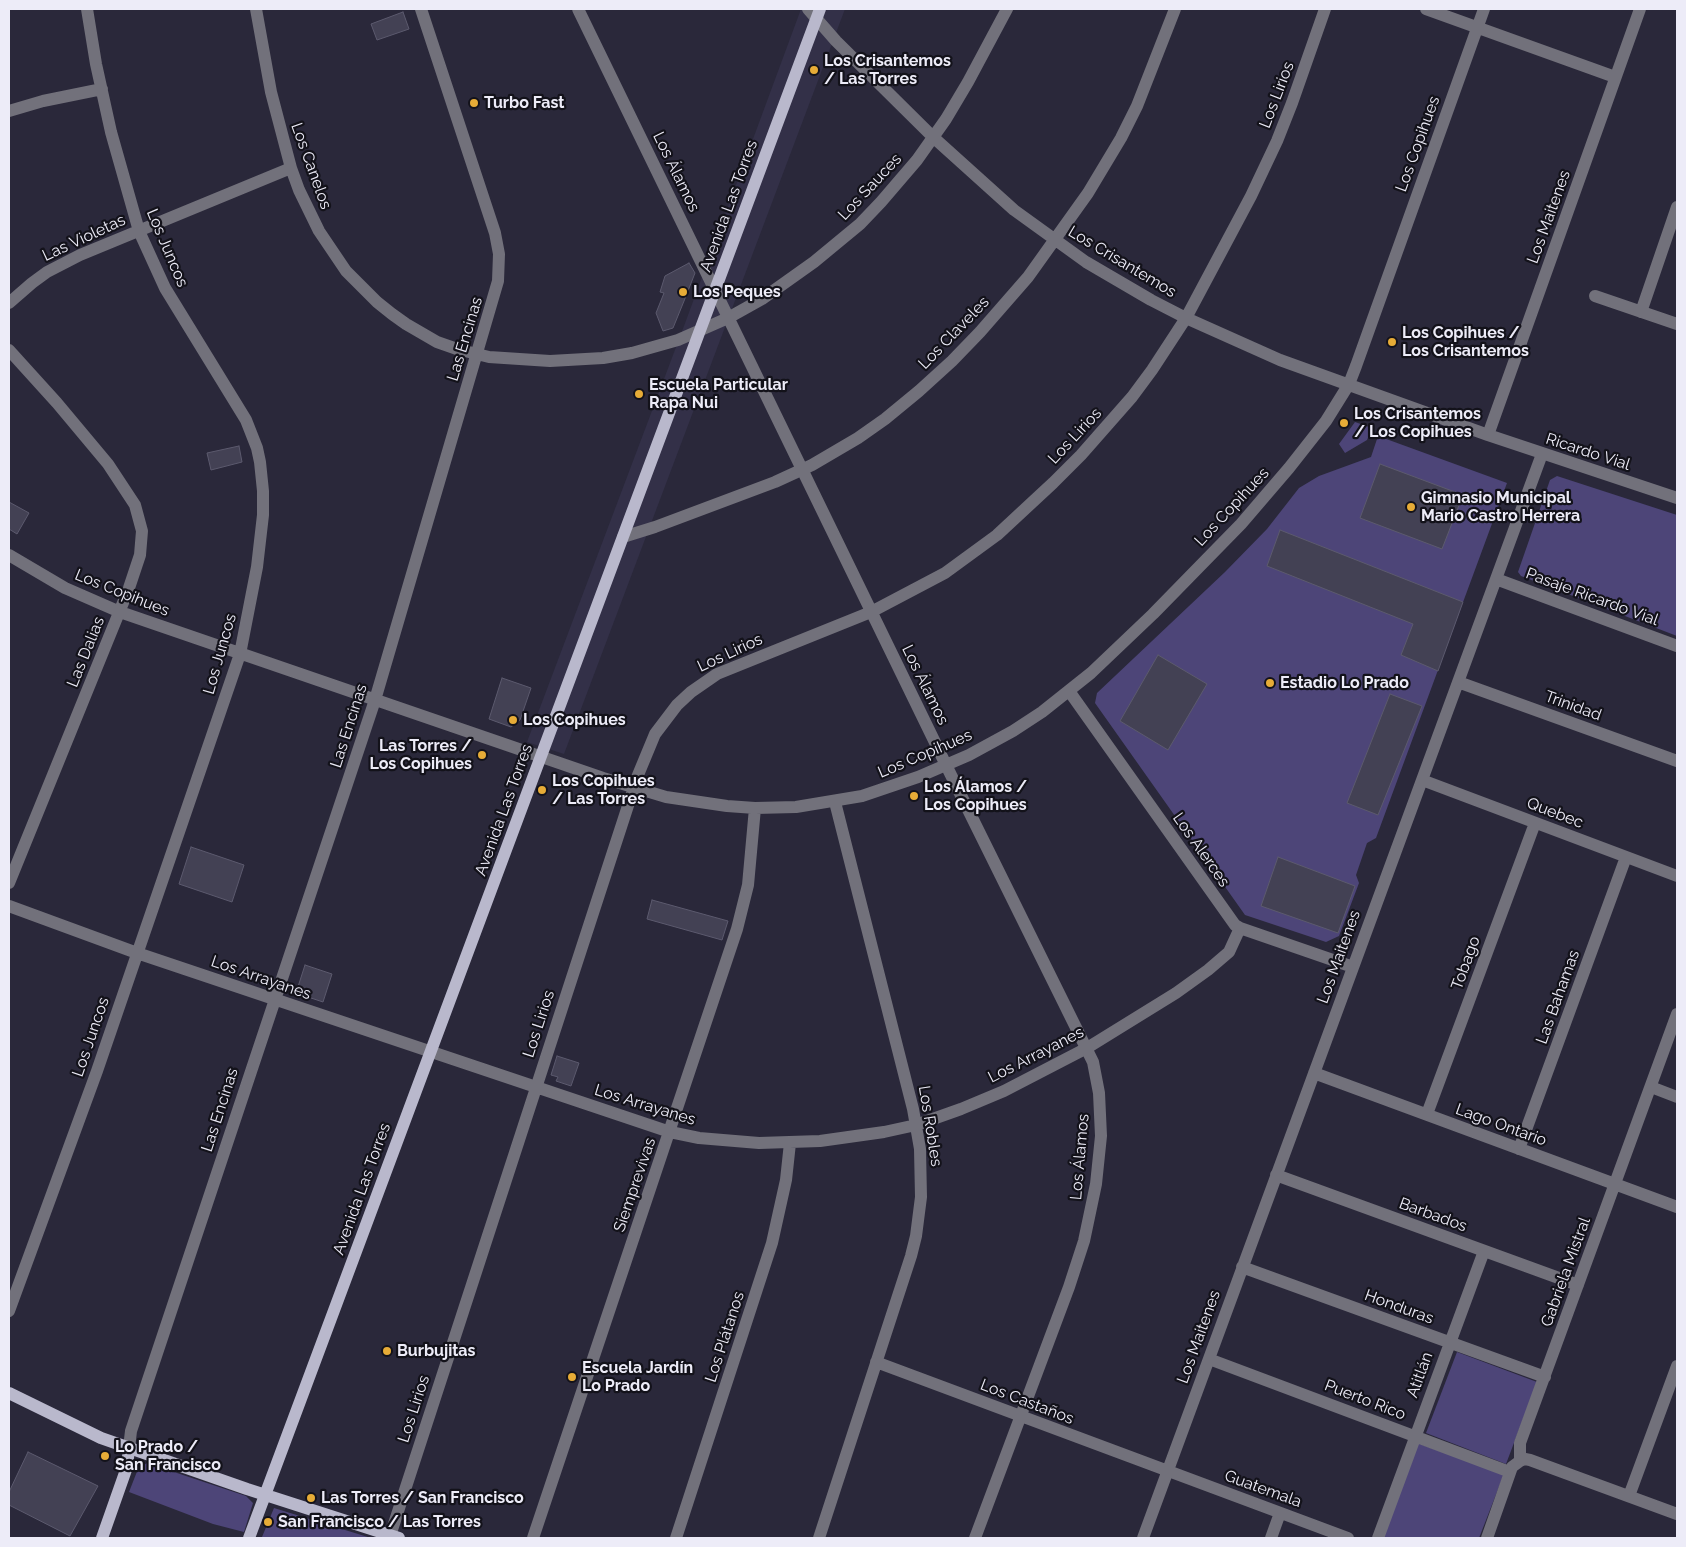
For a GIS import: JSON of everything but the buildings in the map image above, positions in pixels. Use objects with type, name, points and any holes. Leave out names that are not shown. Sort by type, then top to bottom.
[{"type":"main road","name":"Avenida Las Torres","points":[[249,1538],[700,331],[815,12]]},
{"type":"main road","points":[[9,1392],[84,1431],[129,1448],[394,1537]]},
{"type":"main road","points":[[102,1538],[127,1467],[129,1448]]},
{"type":"street","name":"Los Juncos","points":[[9,1311],[84,1107],[240,654],[261,540],[263,490],[257,448],[240,407],[173,301],[154,267],[139,231],[116,149],[102,89],[88,9]]},
{"type":"street","name":"Los Canelos","points":[[256,9],[271,92],[291,168],[309,211],[319,231],[341,264],[364,289],[392,314],[421,334],[457,349],[477,355],[509,359],[550,361],[603,358],[659,346],[700,331]]},
{"type":"street","name":"Las Encinas","points":[[129,1448],[131,1431],[375,700],[498,280],[500,266],[498,244],[421,9]]},
{"type":"street","name":"Los Álamos","points":[[578,9],[871,612],[1093,1062],[1097,1078],[1100,1122],[1099,1156],[1091,1212],[1076,1268],[976,1538]]},
{"type":"street","name":"Los Sauces","points":[[700,331],[728,318],[814,262],[849,234],[888,196],[933,137],[968,82],[1007,9]]},
{"type":"street","name":"Los Claveles","points":[[623,537],[679,519],[802,470],[858,438],[919,391],[980,332],[1023,283],[1088,194],[1121,138],[1147,84],[1175,9]]},
{"type":"street","name":"Los Lirios","points":[[394,1537],[536,1087],[634,788],[655,734],[670,712],[691,692],[717,674],[871,612],[945,573],[997,535],[1082,454],[1132,397],[1170,345],[1186,318],[1251,196],[1277,141],[1325,9]]},
{"type":"street","points":[[1426,9],[1616,77]]},
{"type":"street","name":"Los Copihues","points":[[9,557],[65,588],[120,612],[541,757],[666,797],[699,803],[755,808],[796,807],[835,802],[890,788],[946,765],[1013,730],[1069,691],[1153,614],[1247,517],[1326,422],[1349,384],[1484,9]]},
{"type":"street","name":"Los Maitenes","points":[[1488,436],[1640,9]]},
{"type":"street","name":"Los Crisantemos","points":[[815,12],[836,41],[933,137],[1014,210],[1055,241],[1117,281],[1186,318],[1266,354],[1488,436]]},
{"type":"street","points":[[9,111],[43,100],[102,89]]},
{"type":"street","name":"Las Violetas","points":[[9,303],[32,283],[64,263],[291,168]]},
{"type":"street","points":[[1641,312],[1677,207]]},
{"type":"street","points":[[1595,296],[1677,324]]},
{"type":"street","name":"Las Dalias","points":[[9,350],[96,448],[135,505],[142,531],[141,550],[120,612],[9,883]]},
{"type":"street","name":"Ricardo Vial","points":[[1488,436],[1677,498]]},
{"type":"street","name":"Los Maitenes","points":[[1142,1538],[1542,454]]},
{"type":"street","name":"Pasaje Ricardo Vial","points":[[1496,579],[1677,646]]},
{"type":"street","name":"Trinidad","points":[[1458,682],[1677,761]]},
{"type":"street","name":"Los Alerces","points":[[1069,691],[1231,920],[1240,928],[1353,967]]},
{"type":"street","name":"Quebec","points":[[1422,780],[1677,876]]},
{"type":"street","name":"Los Robles","points":[[819,1538],[911,1256],[919,1216],[922,1172],[916,1124],[835,802]]},
{"type":"street","name":"Siemprevivas","points":[[533,1538],[737,929],[749,875],[755,808]]},
{"type":"street","name":"Tobago","points":[[1427,1114],[1535,822]]},
{"type":"street","name":"Las Bahamas","points":[[1519,1149],[1626,857]]},
{"type":"street","name":"Los Arrayanes","points":[[9,906],[137,953],[670,1132],[729,1142],[790,1143],[851,1138],[916,1124],[961,1109],[1004,1091],[1087,1048],[1143,1015],[1208,970],[1229,952],[1240,928]]},
{"type":"street","name":"Gabriela Mistral","points":[[1520,1461],[1520,1443],[1677,1014]]},
{"type":"street","name":"Lago Ontario","points":[[1314,1073],[1677,1207]]},
{"type":"street","points":[[1651,1087],[1677,1097]]},
{"type":"street","name":"Los Plátanos","points":[[676,1538],[772,1243],[786,1180],[790,1143]]},
{"type":"street","name":"Barbados","points":[[1276,1175],[1578,1285]]},
{"type":"street","name":"Atitlán","points":[[1378,1538],[1484,1250]]},
{"type":"street","name":"Honduras","points":[[1242,1267],[1545,1377]]},
{"type":"street","name":"Puerto Rico","points":[[1209,1358],[1510,1472]]},
{"type":"street","name":"Los Castaños","points":[[876,1362],[1167,1471]]},
{"type":"street","points":[[1629,1496],[1677,1366]]},
{"type":"street","points":[[1487,1538],[1512,1467],[1520,1461],[1530,1460],[1677,1514]]},
{"type":"street","name":"Guatemala","points":[[1167,1471],[1348,1538]]},
{"type":"street","points":[[1271,1538],[1280,1513]]},
{"type":"shaded area","points":[[801,9],[845,9],[564,754],[527,742],[684,326]]},
{"type":"shaded area","points":[[1355,422],[1372,428],[1367,440],[1345,453],[1339,444]]},
{"type":"shaded area","name":"Estadio Lo Prado","points":[[1378,436],[1507,483],[1376,838],[1367,843],[1356,875],[1359,883],[1339,936],[1326,942],[1245,915],[1095,703],[1097,693],[1225,572],[1267,529],[1299,488],[1319,476],[1371,457]]},
{"type":"shaded area","points":[[1557,476],[1677,515],[1677,636],[1521,576],[1518,572],[1550,480]]},
{"type":"shaded area","points":[[1457,1352],[1537,1382],[1506,1464],[1426,1433]]},
{"type":"shaded area","points":[[1417,1443],[1504,1474],[1479,1538],[1382,1538]]},
{"type":"shaded area","points":[[147,1463],[246,1496],[253,1503],[244,1532],[213,1524],[129,1492],[138,1469]]},
{"type":"shaded area","points":[[274,1508],[371,1538],[262,1537]]},
{"type":"place","name":"Los Crisantemos / Las Torres","points":[[814,70]]},
{"type":"place","name":"Turbo Fast","points":[[474,103]]},
{"type":"place","name":"Los Peques","points":[[683,292]]},
{"type":"place","name":"Los Copihues / Los Crisantemos","points":[[1392,342]]},
{"type":"place","name":"Escuela Particular Rapa Nui","points":[[639,394]]},
{"type":"place","name":"Los Crisantemos / Los Copihues","points":[[1344,423]]},
{"type":"place","name":"Gimnasio Municipal Mario Castro Herrera","points":[[1411,507]]},
{"type":"place","name":"Estadio Lo Prado","points":[[1270,683]]},
{"type":"place","name":"Los Copihues","points":[[513,720]]},
{"type":"place","name":"Las Torres / Los Copihues","points":[[482,755]]},
{"type":"place","name":"Los Copihues / Las Torres","points":[[542,790]]},
{"type":"place","name":"Los Álamos / Los Copihues","points":[[914,796]]},
{"type":"place","name":"Burbujitas","points":[[387,1351]]},
{"type":"place","name":"Escuela Jardín Lo Prado","points":[[572,1377]]},
{"type":"place","name":"Lo Prado / San Francisco","points":[[105,1456]]},
{"type":"place","name":"Las Torres / San Francisco","points":[[311,1498]]},
{"type":"place","name":"San Francisco / Las Torres","points":[[268,1522]]}]
